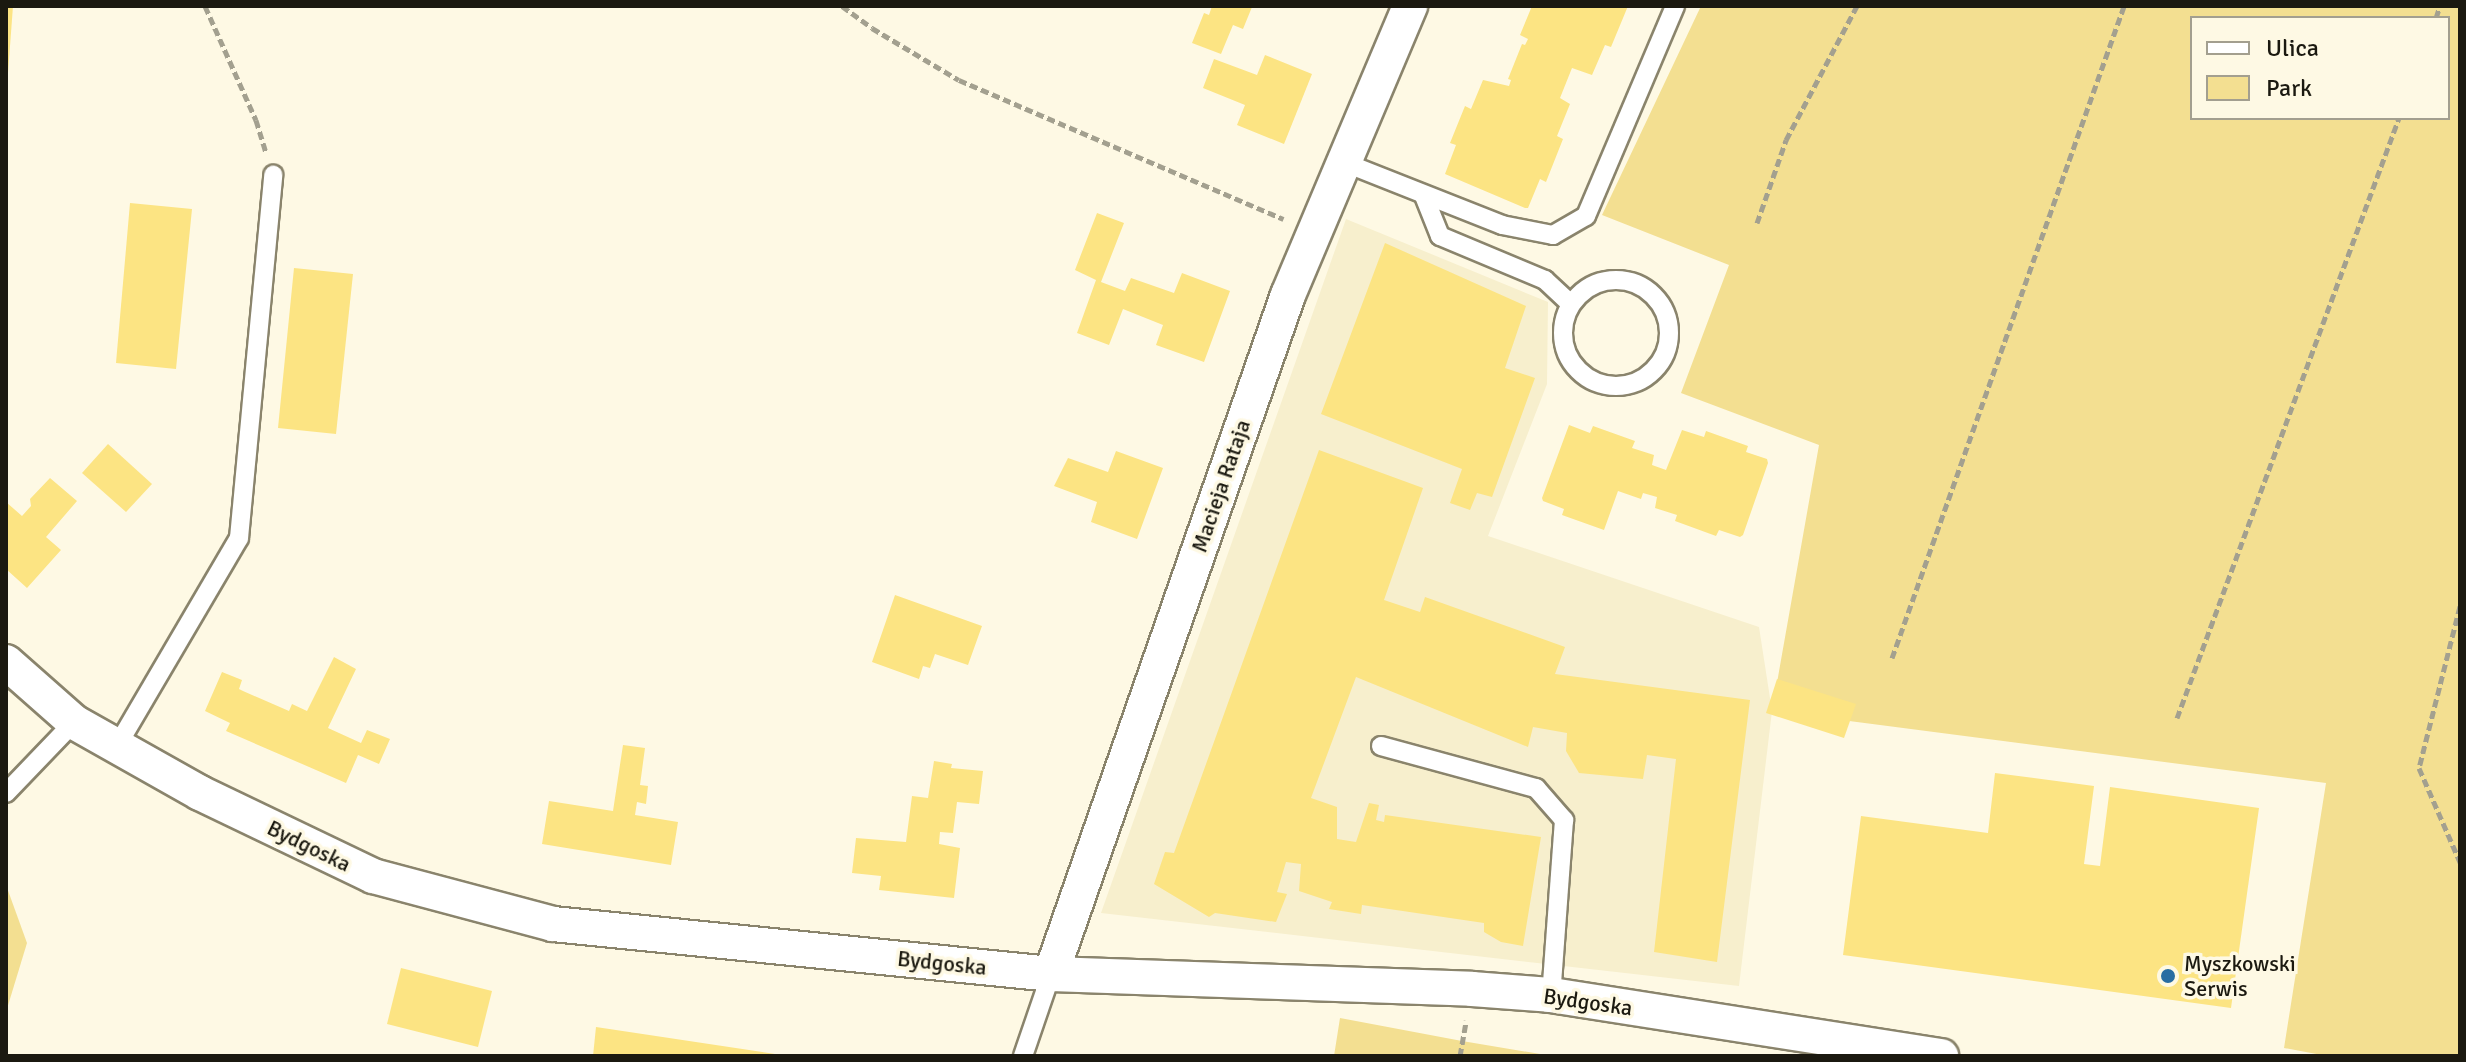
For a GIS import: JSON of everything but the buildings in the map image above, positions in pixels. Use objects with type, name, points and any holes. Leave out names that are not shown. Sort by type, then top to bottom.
[{"type":"street","name":"Macieja Rataja","points":[[1051,974],[1288,295],[1410,6]]},
{"type":"street","name":"Bydgoska","points":[[6,662],[74,722],[200,793],[373,876],[553,924],[1051,974],[1472,989],[1551,995],[1941,1056]]},
{"type":"lane","points":[[1343,162],[1502,225],[1553,235],[1586,216],[1675,6]]},
{"type":"lane","points":[[117,746],[239,538],[273,175]]},
{"type":"lane","points":[[1424,196],[1440,236],[1545,280],[1571,304]]},
{"type":"lane","points":[[1614,279],[1646,289],[1663,308],[1670,333],[1667,351],[1658,367],[1644,379],[1627,386],[1608,387],[1591,381],[1576,370],[1566,354],[1562,337],[1563,320],[1571,304],[1597,283],[1614,279]]},
{"type":"lane","points":[[6,793],[74,722]]},
{"type":"lane","points":[[1381,746],[1536,788],[1564,820],[1551,995]]},
{"type":"lane","points":[[1023,1056],[1051,974]]},
{"type":"path","points":[[205,6],[256,120],[273,175]]},
{"type":"path","points":[[842,6],[872,28],[959,80],[1313,232]]},
{"type":"path","points":[[1757,223],[1786,140],[1857,6]]},
{"type":"path","points":[[1892,658],[2124,6]]},
{"type":"path","points":[[2177,718],[2398,120]]},
{"type":"path","points":[[2460,606],[2419,768],[2460,862]]},
{"type":"shaded area","points":[[1346,219],[1548,302],[1547,384],[1488,536],[1759,627],[1772,711],[1739,986],[1101,913]]},
{"type":"green space","points":[[1701,6],[2460,6],[2460,1056],[2327,1056],[2284,1048],[2326,783],[1772,711],[1819,445],[1681,393],[1729,265],[1602,215]]},
{"type":"green space","points":[[6,885],[27,943],[6,1012]]},
{"type":"green space","points":[[1340,1018],[1462,1041],[1552,1056],[1334,1056]]},
{"type":"place","name":"Myszkowski Serwis","points":[[2168,976]]}]
